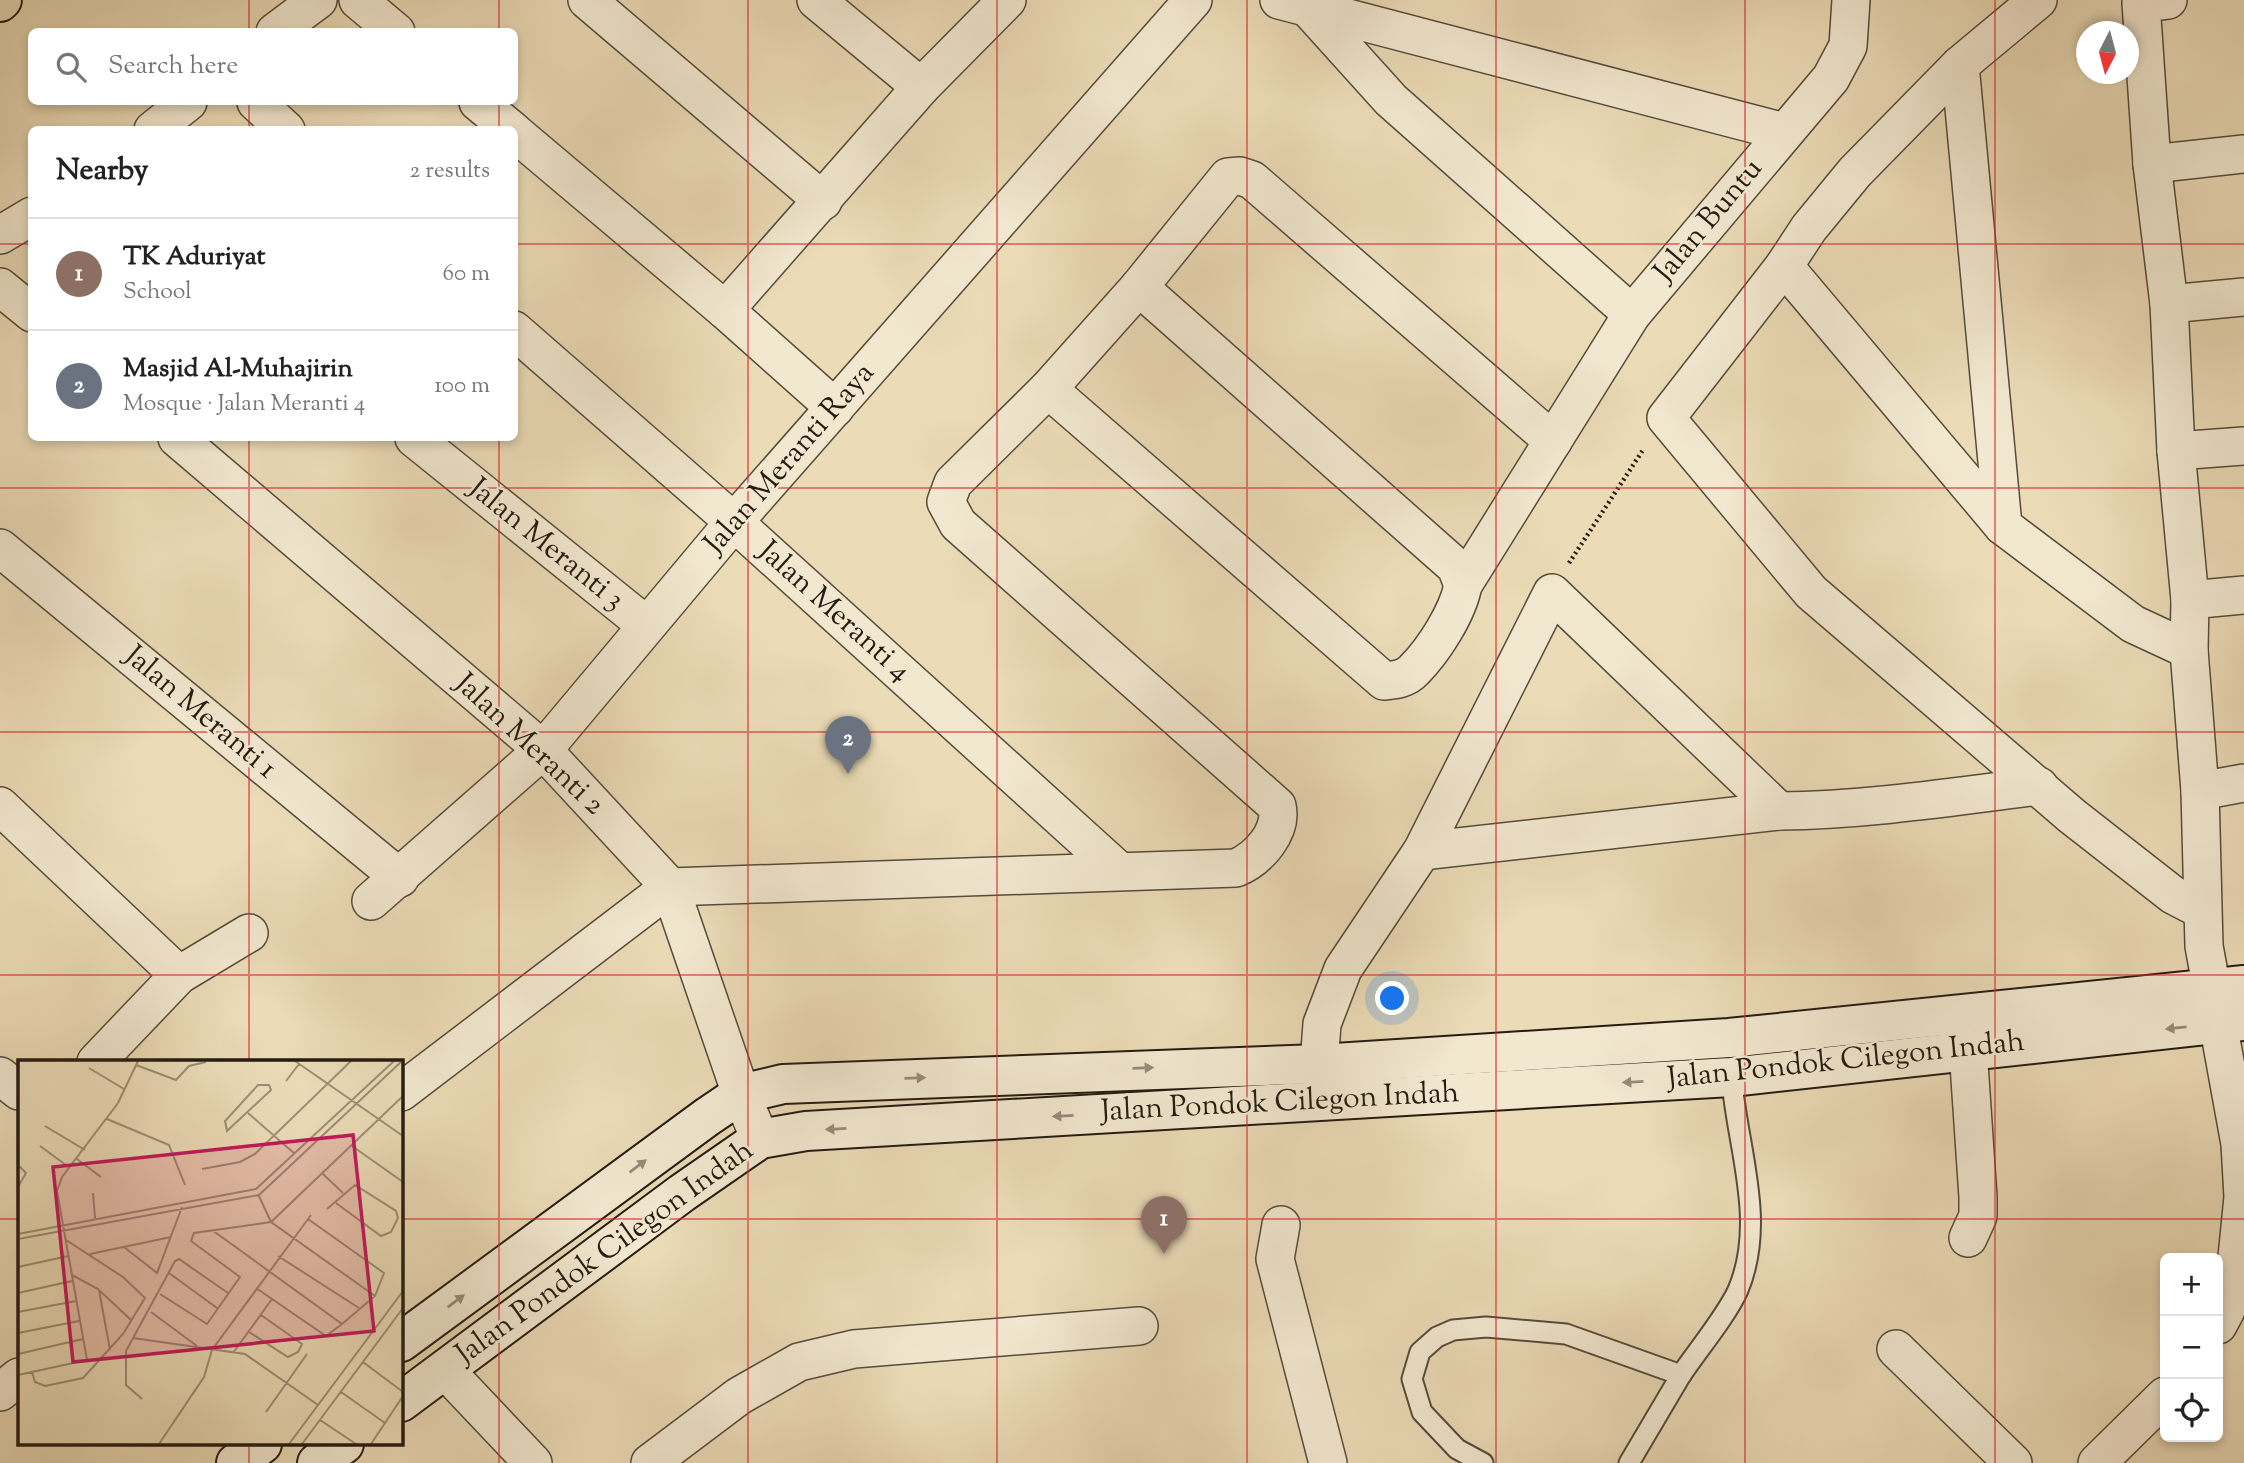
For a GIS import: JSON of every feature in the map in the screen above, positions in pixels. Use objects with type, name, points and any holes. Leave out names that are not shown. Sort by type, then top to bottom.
[{"type":"street","points":[[280,28],[318,0]]},
{"type":"street","points":[[358,0],[391,28]]},
{"type":"street","points":[[587,0],[823,201]]},
{"type":"street","points":[[816,0],[921,86]]},
{"type":"street","points":[[725,310],[921,86],[1007,0]]},
{"type":"street","name":"Jalan Meranti Raya","points":[[371,901],[543,750],[734,522],[1193,0]]},
{"type":"street","name":"Jalan Buntu","points":[[1048,389],[1384,681],[1399,680],[1414,671],[1459,607],[1464,585],[1632,314],[1831,78],[1848,46],[1851,0]]},
{"type":"street","points":[[2038,0],[1960,65],[1855,172],[1666,418],[1811,592],[2136,867],[2173,895],[2200,909]]},
{"type":"street","points":[[2150,1],[2152,164],[2169,304],[2176,451],[2190,600],[2189,650],[2200,791],[2200,909],[2229,1004],[2243,1197],[2235,1277],[2223,1316]]},
{"type":"street","points":[[1294,4],[1784,132]]},
{"type":"street","points":[[1294,4],[1391,100],[1632,314]]},
{"type":"street","points":[[1960,65],[2003,526]]},
{"type":"street","points":[[158,126],[184,105]]},
{"type":"street","points":[[259,105],[282,126]]},
{"type":"street","points":[[482,105],[507,126]]},
{"type":"street","points":[[518,135],[725,310],[835,408]]},
{"type":"street","points":[[2152,164],[2244,154]]},
{"type":"street","points":[[402,1091],[670,887],[1236,868],[1252,861],[1277,825],[1279,815],[1276,806],[958,524],[946,502],[953,483],[1048,389],[1139,287],[1228,177],[1240,176],[1252,180],[1553,441]]},
{"type":"street","points":[[0,236],[28,218]]},
{"type":"street","points":[[1784,266],[2003,526],[2133,624],[2189,650]]},
{"type":"street","points":[[0,286],[28,310]]},
{"type":"street","points":[[1139,287],[1456,567],[1464,585]]},
{"type":"street","points":[[2169,304],[2244,297]]},
{"type":"street","name":"Jalan Meranti 4","points":[[518,333],[734,522],[1118,870]]},
{"type":"street","name":"Jalan Meranti 2","points":[[181,441],[543,750],[670,887],[741,1094],[760,1139]]},
{"type":"street","name":"Jalan Meranti 3","points":[[418,441],[646,625]]},
{"type":"street","points":[[2176,451],[2244,446]]},
{"type":"street","name":"Jalan Meranti 1","points":[[0,548],[400,878]]},
{"type":"street","points":[[1320,1064],[1322,1024],[1343,969],[1422,851],[1552,593],[1779,811]]},
{"type":"street","points":[[2190,600],[2244,595]]},
{"type":"street","points":[[2200,791],[2244,783]]},
{"type":"street","points":[[1422,851],[1779,811],[1913,802],[2039,786]]},
{"type":"street","points":[[0,806],[180,975]]},
{"type":"street","points":[[117,1054],[180,975],[249,933]]},
{"type":"street","name":"Jalan Pondok Cilegon Indah","points":[[402,1341],[677,1138],[741,1094],[783,1084],[1320,1064],[2229,1004]]},
{"type":"street","name":"Jalan Pondok Cilegon Indah","points":[[402,1401],[682,1193],[760,1139],[806,1131],[1731,1077],[1968,1049],[2229,1004]]},
{"type":"street","points":[[1968,1049],[1978,1216],[1968,1238]]},
{"type":"street","points":[[0,1076],[18,1090]]},
{"type":"street","points":[[1282,1225],[1275,1259],[1328,1463]]},
{"type":"street","points":[[650,1463],[738,1396],[799,1363],[854,1349],[1139,1326]]},
{"type":"street","points":[[1896,1349],[2013,1463]]},
{"type":"street","points":[[445,1370],[533,1463]]},
{"type":"street","points":[[2119,1456],[2160,1403]]},
{"type":"street","points":[[236,1463],[259,1446]]},
{"type":"street","points":[[317,1463],[341,1446]]},
{"type":"lane","points":[[1629,1463],[1681,1375],[1738,1290],[1749,1244],[1748,1178],[1731,1077],[1729,1038]]},
{"type":"lane","points":[[1483,1463],[1457,1450],[1422,1412],[1412,1378],[1420,1352],[1445,1334],[1486,1327],[1566,1334],[1681,1375]]},
{"type":"path","points":[[1552,593],[1612,495],[1666,418]]},
{"type":"place","name":"Masjid Al-Muhajirin","points":[[848,774]]},
{"type":"place","name":"TK Aduriyat","points":[[1164,1254]]}]
